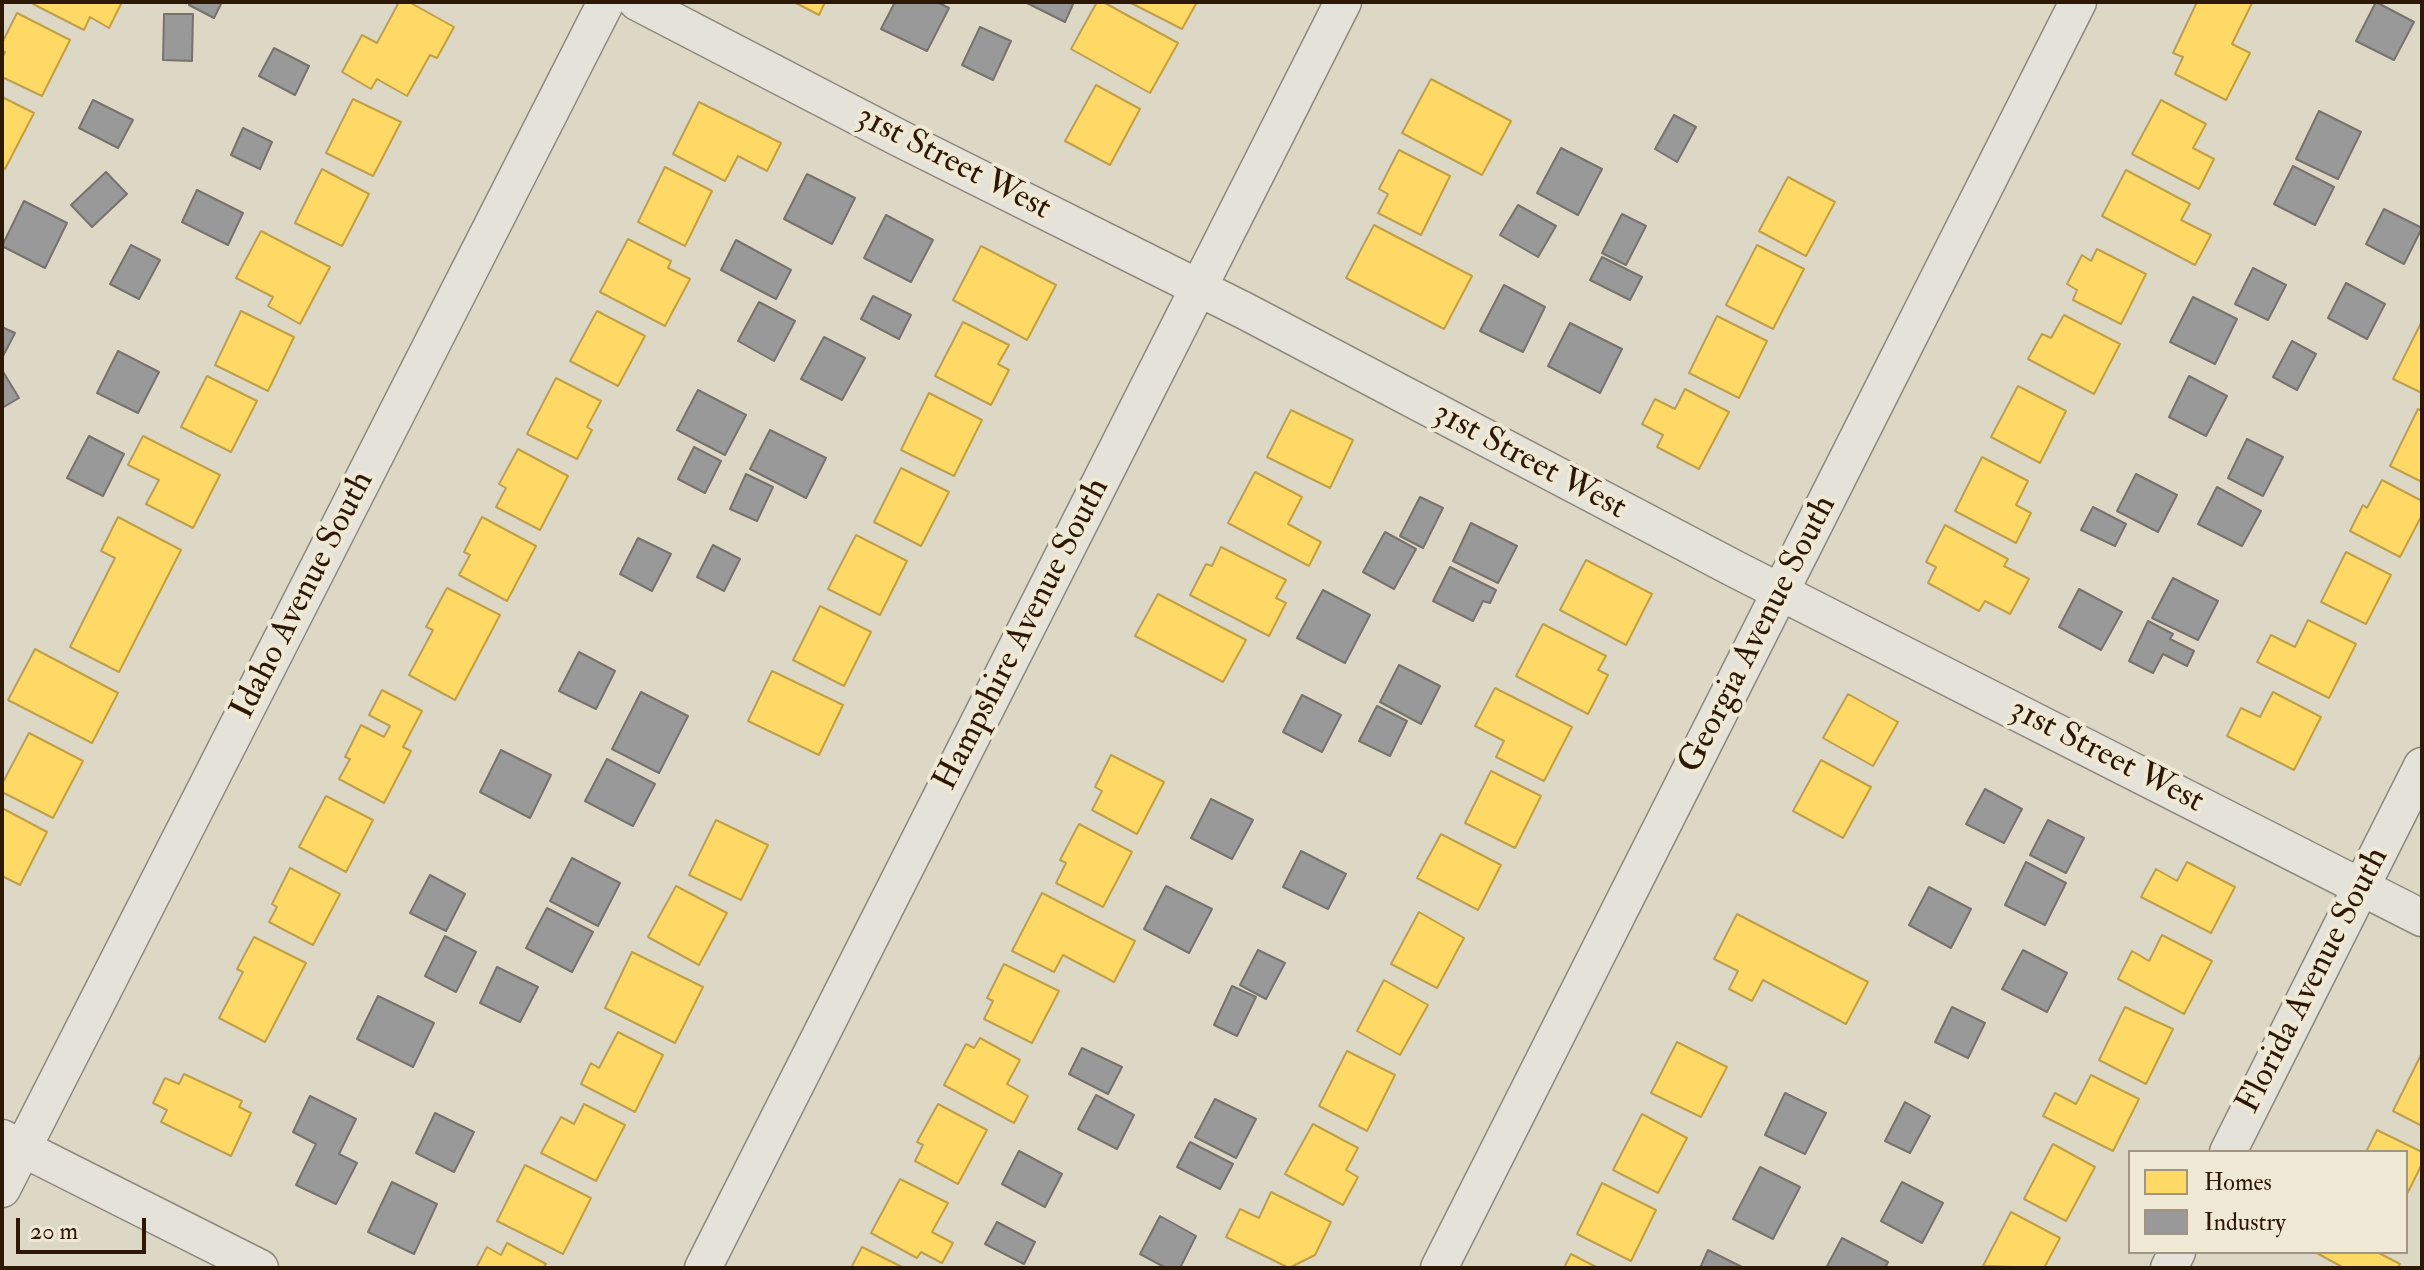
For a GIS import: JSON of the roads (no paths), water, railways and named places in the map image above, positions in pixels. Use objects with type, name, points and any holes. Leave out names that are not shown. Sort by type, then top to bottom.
[{"type":"street","name":"Idaho Avenue South","points":[[2,1189],[12,1143],[606,2]]},
{"type":"street","name":"31st Street West","points":[[637,2],[1199,288],[1781,592],[2422,918]]},
{"type":"street","name":"Hampshire Avenue South","points":[[703,1268],[1343,2]]},
{"type":"street","name":"Georgia Avenue South","points":[[1439,1268],[2078,2]]},
{"type":"street","name":"Florida Avenue South","points":[[2229,1150],[2422,766]]},
{"type":"street","points":[[12,1143],[260,1268]]}]
